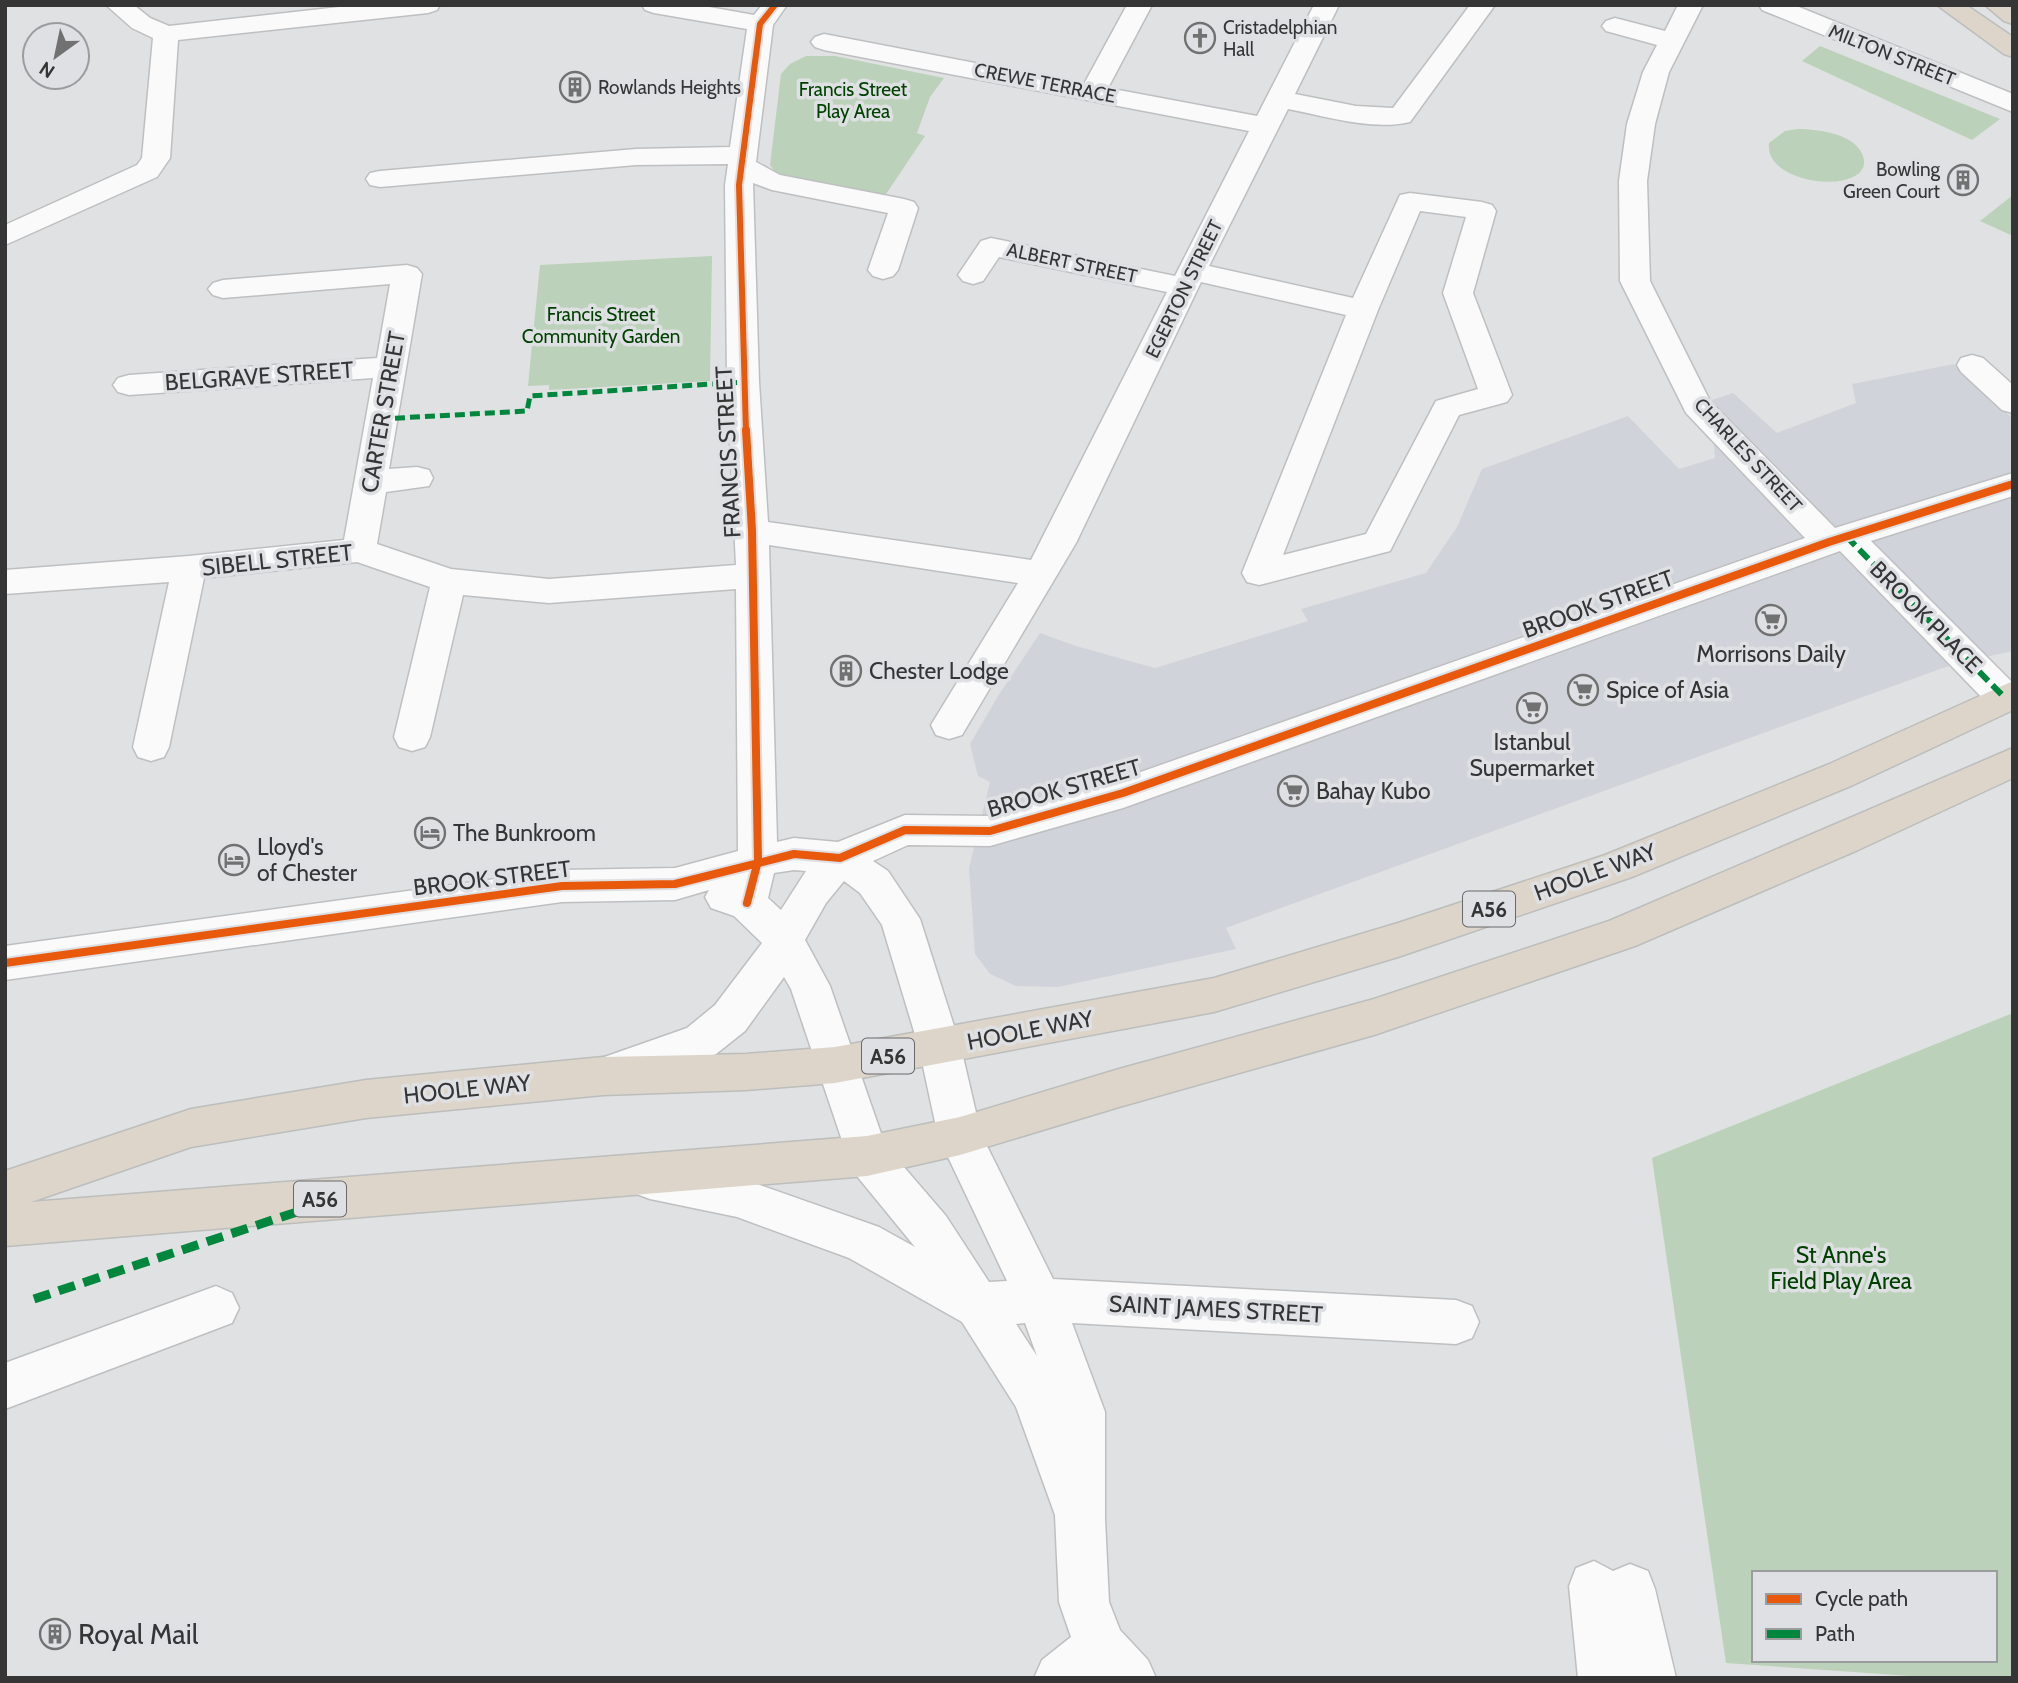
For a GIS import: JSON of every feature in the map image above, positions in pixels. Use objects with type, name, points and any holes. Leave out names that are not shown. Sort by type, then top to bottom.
[{"type":"highway","points":[[1949,5],[2013,50]]},
{"type":"highway","points":[[1997,5],[2013,16]]},
{"type":"highway","name":"HOOLE WAY","points":[[5,1191],[191,1128],[366,1100],[603,1076],[746,1072],[835,1065],[940,1048],[1214,995],[1398,940],[1618,866],[1840,775],[2009,696]]},
{"type":"highway","name":"A56","points":[[5,1225],[867,1156],[960,1136],[1119,1088],[1374,1017],[1621,934],[1844,839],[2013,762]]},
{"type":"street","points":[[118,5],[141,23],[166,34],[428,5]]},
{"type":"street","points":[[217,29],[271,5]]},
{"type":"street","points":[[654,5],[767,15]]},
{"type":"street","points":[[1093,92],[1140,5]]},
{"type":"street","name":"EGERTON STREET","points":[[949,725],[1059,542],[1327,5]]},
{"type":"street","name":"CREWE TERRACE","points":[[824,41],[1093,92],[1273,113],[1400,116],[1483,5]]},
{"type":"street","name":"CHARLES STREET","points":[[1691,5],[1656,72],[1638,148],[1633,181],[1635,281],[1697,406],[1837,539]]},
{"type":"street","name":"MILTON STREET","points":[[1771,5],[2013,104]]},
{"type":"street","name":"FRANCIS STREET","points":[[747,903],[758,861],[752,531],[743,382],[739,186],[767,15]]},
{"type":"street","points":[[1615,26],[1672,41]]},
{"type":"street","points":[[5,236],[147,171],[156,158],[166,34]]},
{"type":"street","points":[[380,179],[637,146],[742,160],[772,182],[904,208],[883,270]]},
{"type":"street","points":[[1410,201],[1482,211],[1458,293],[1496,396],[1447,408],[1378,543],[1259,573],[1319,423],[1363,310],[1410,201]]},
{"type":"street","name":"ALBERT STREET","points":[[973,275],[991,247],[1189,279]]},
{"type":"street","name":"CARTER STREET","points":[[223,289],[407,274],[359,550]]},
{"type":"street","points":[[1189,279],[1363,310]]},
{"type":"street","points":[[1972,365],[2013,402]]},
{"type":"street","name":"BELGRAVE STREET","points":[[129,385],[389,367]]},
{"type":"street","points":[[370,482],[417,478]]},
{"type":"street","name":"BROOK STREET","points":[[603,1076],[701,1041],[730,1018],[771,963],[812,892],[840,858],[905,830],[990,831],[1123,793],[1837,539],[2013,484]]},
{"type":"street","points":[[752,531],[1041,574]]},
{"type":"street","name":"BROOK PLACE","points":[[1837,539],[2009,696]]},
{"type":"street","name":"SIBELL STREET","points":[[5,582],[189,568],[359,550],[449,581],[549,591],[753,576]]},
{"type":"street","points":[[151,747],[189,568]]},
{"type":"street","points":[[412,737],[449,581]]},
{"type":"street","name":"BROOK STREET","points":[[5,962],[562,886],[675,884],[794,854],[840,858]]},
{"type":"street","points":[[840,858],[874,881],[900,919],[940,1048],[960,1136],[1040,1300],[1081,1412],[1080,1519],[1084,1602],[1115,1662],[1060,1678]]},
{"type":"street","points":[[675,884],[747,903],[784,939],[810,986],[867,1156],[930,1231],[1035,1395],[1080,1519]]},
{"type":"street","points":[[635,1175],[737,1197],[863,1242],[975,1304]]},
{"type":"street","name":"SAINT JAMES STREET","points":[[975,1304],[1040,1300],[1456,1322]]},
{"type":"street","points":[[5,1386],[216,1308]]},
{"type":"street","points":[[1604,1678],[1612,1587],[1650,1678]]},
{"type":"shaded area","points":[[1954,364],[2013,419],[2013,651],[1954,664],[1226,928],[1236,949],[1058,987],[1016,986],[990,974],[975,954],[969,868],[990,782],[978,776],[970,744],[1040,633],[1155,668],[1308,621],[1301,609],[1426,573],[1457,527],[1482,469],[1628,416],[1679,469],[1715,458],[1709,401],[1733,393],[1777,433],[1856,403],[1852,384]]},
{"type":"green space","points":[[1820,46],[2000,119],[1972,140],[1802,61]]},
{"type":"green space","name":"Francis Street Play Area","points":[[806,56],[835,56],[944,78],[930,97],[917,133],[925,136],[882,200],[780,178],[770,165],[781,74],[790,64]]},
{"type":"green space","points":[[1798,129],[1827,132],[1855,144],[1864,160],[1862,170],[1853,177],[1830,182],[1801,178],[1777,165],[1771,155],[1769,143],[1785,131]]},
{"type":"green space","points":[[2013,195],[2013,236],[1980,221]]},
{"type":"green space","name":"Francis Street Community Garden","points":[[712,256],[710,381],[549,390],[549,385],[528,386],[540,265]]},
{"type":"green space","name":"St Anne's Field Play Area","points":[[2013,1013],[2013,1678],[1939,1678],[1726,1663],[1652,1158]]},
{"type":"marked path","points":[[380,419],[527,411],[530,396],[743,382]]},
{"type":"marked path","points":[[1846,536],[2005,698]]},
{"type":"marked path","points":[[34,1299],[342,1197]]},
{"type":"cycle path","points":[[747,903],[758,861],[752,531],[743,382],[739,185],[760,24],[775,5]]},
{"type":"cycle path","points":[[5,963],[562,886],[675,884],[794,854],[840,858],[905,830],[990,831],[1123,793],[1829,542],[2013,484]]},
{"type":"place","name":"Cristadelphian Hall","points":[[1200,38]]},
{"type":"place","name":"Rowlands Heights","points":[[575,87]]},
{"type":"place","name":"Bowling Green Court","points":[[1963,180]]},
{"type":"place","name":"Morrisons Daily","points":[[1771,620]]},
{"type":"place","name":"Chester Lodge","points":[[846,671]]},
{"type":"place","name":"Spice of Asia","points":[[1583,690]]},
{"type":"place","name":"Istanbul Supermarket","points":[[1532,708]]},
{"type":"place","name":"Bahay Kubo","points":[[1293,791]]},
{"type":"place","name":"The Bunkroom","points":[[430,833]]},
{"type":"place","name":"Lloyd's of Chester","points":[[234,860]]},
{"type":"place","name":"Royal Mail","points":[[55,1634]]}]
